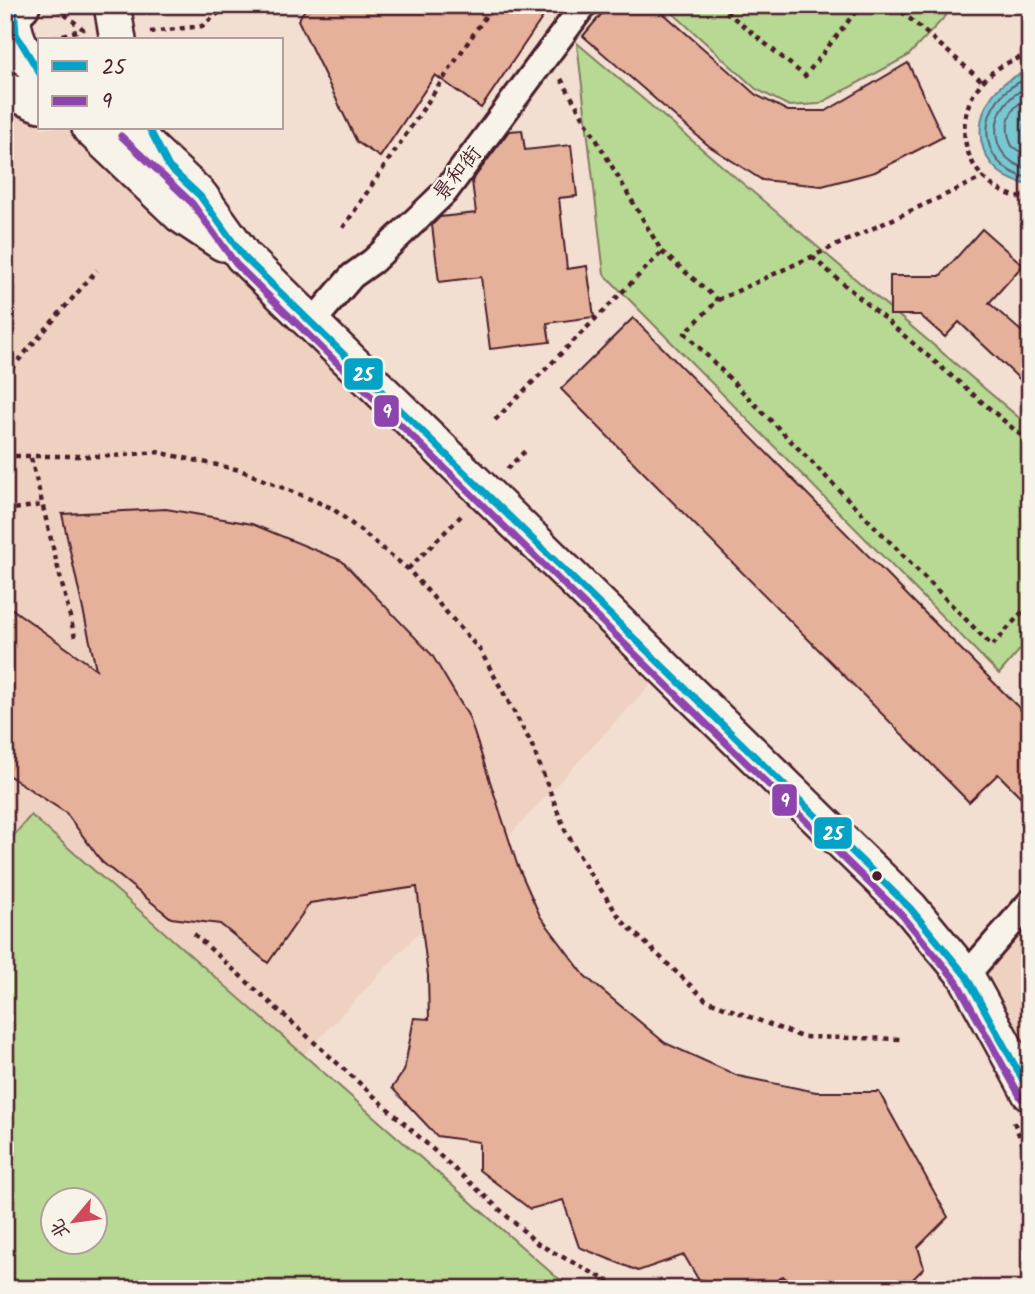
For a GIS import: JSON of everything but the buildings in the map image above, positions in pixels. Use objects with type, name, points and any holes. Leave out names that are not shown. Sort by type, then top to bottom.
[{"type":"main road","points":[[20,23],[19,48],[38,72]]},
{"type":"main road","points":[[5,89],[38,103]]},
{"type":"main road","points":[[78,130],[124,162]]},
{"type":"main road","points":[[92,130],[181,215],[243,256]]},
{"type":"main road","points":[[130,130],[200,196],[243,256],[910,908],[966,976],[1019,1102]]},
{"type":"main road","points":[[150,130],[169,167]]},
{"type":"street","name":"景和街","points":[[312,323],[352,276],[373,261],[445,191],[584,5]]},
{"type":"street","points":[[966,976],[1030,902]]},
{"type":"path","points":[[53,5],[83,29]]},
{"type":"path","points":[[20,23],[83,29],[202,26],[229,5]]},
{"type":"path","points":[[344,228],[493,5]]},
{"type":"path","points":[[718,5],[805,76],[861,5]]},
{"type":"path","points":[[894,5],[982,81]]},
{"type":"path","points":[[547,55],[662,252],[718,300]]},
{"type":"path","points":[[1030,55],[1008,60],[982,81],[974,90],[965,112],[965,136],[971,158],[984,177],[1004,192],[1028,199],[1030,210]]},
{"type":"path","points":[[984,177],[718,300],[685,333],[992,646],[1030,603]]},
{"type":"path","points":[[495,420],[662,252]]},
{"type":"path","points":[[812,257],[1030,443]]},
{"type":"path","points":[[5,376],[97,270]]},
{"type":"path","points":[[5,456],[30,458],[157,452],[240,470],[332,508],[408,569],[480,650],[531,743],[565,830],[589,872],[622,921],[706,1000],[802,1037],[904,1039]]},
{"type":"path","points":[[30,458],[75,637]]},
{"type":"path","points":[[5,510],[42,505]]},
{"type":"path","points":[[194,934],[538,1244],[623,1289]]},
{"type":"path","points":[[1019,1102],[1030,1163]]},
{"type":"shaded area","points":[[5,89],[38,103],[38,130],[77,130],[124,163],[665,669],[304,1055],[31,815],[5,845]]},
{"type":"shaded area","points":[[1030,884],[1030,1100],[966,955]]},
{"type":"green space","points":[[664,5],[956,5],[908,56],[819,104],[789,106],[756,89]]},
{"type":"green space","points":[[577,43],[1030,427],[1030,638],[999,674],[604,274]]},
{"type":"green space","points":[[31,815],[555,1276],[577,1289],[5,1289],[5,846]]},
{"type":"water","points":[[1030,71],[1030,185],[1008,178],[992,165],[983,148],[980,130],[984,111],[993,94],[1009,80]]},
{"type":"transit line","name":"25","points":[[14,5],[16,34],[38,71]]},
{"type":"transit line","name":"25","points":[[150,130],[169,167],[200,196],[243,256],[910,908],[966,976],[1030,1093]]},
{"type":"transit line","name":"9","points":[[121,136],[192,203],[236,264],[902,915],[957,982],[1021,1098]]}]
